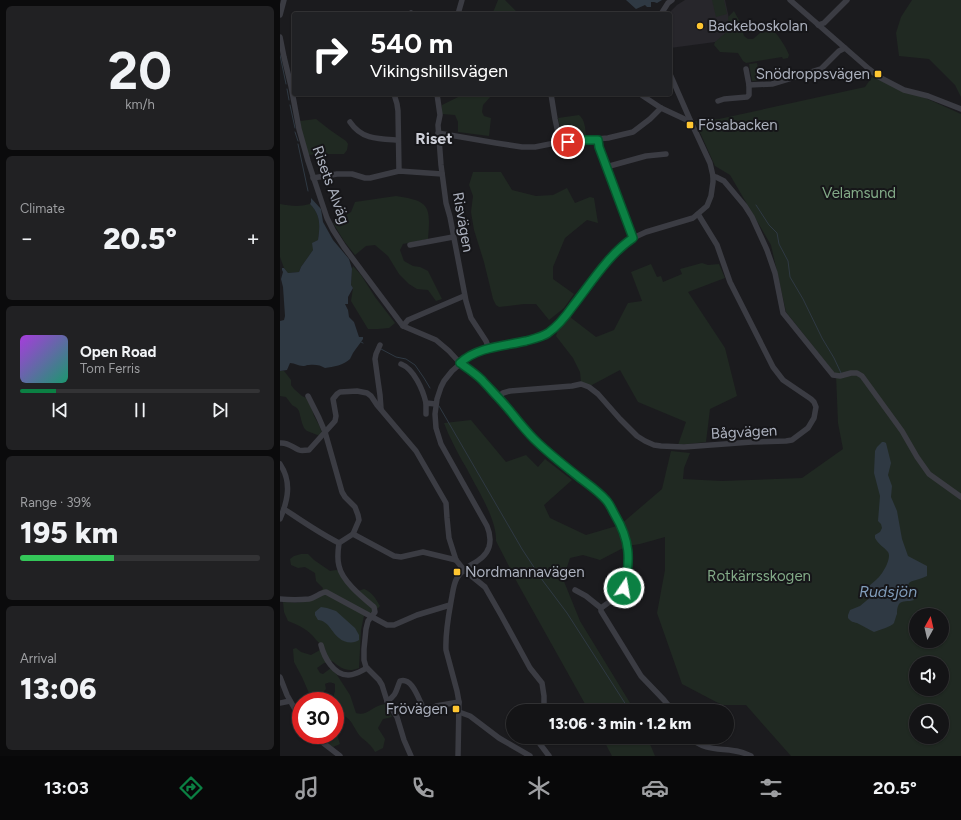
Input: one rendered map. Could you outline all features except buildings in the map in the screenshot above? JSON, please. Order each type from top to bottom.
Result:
[{"type":"street","points":[[280,15],[284,0]]},
{"type":"street","points":[[459,12],[462,0]]},
{"type":"street","points":[[661,12],[672,0]]},
{"type":"street","points":[[790,0],[869,70],[879,77],[904,90],[928,96],[961,109]]},
{"type":"street","points":[[818,25],[824,23],[847,0]]},
{"type":"street","name":"Risets Alväg","points":[[280,37],[292,83]]},
{"type":"street","points":[[748,85],[772,84],[820,69],[838,51],[845,48]]},
{"type":"street","points":[[718,101],[747,97],[748,85],[746,69]]},
{"type":"street","points":[[458,756],[459,702],[446,650],[450,605],[457,576],[485,556],[490,544],[490,532],[441,444],[435,423],[438,395],[444,380],[460,363],[468,357],[489,349],[531,340],[548,333],[563,319],[623,245],[633,238],[654,229],[693,218],[707,206],[710,201],[712,191],[713,176],[710,163],[672,79]]},
{"type":"street","name":"Risets Alväg","points":[[294,96],[300,135],[313,178],[333,230],[403,326]]},
{"type":"street","points":[[395,96],[398,111],[399,172]]},
{"type":"street","name":"Risvägen","points":[[437,96],[440,115],[438,133],[442,174],[446,203],[450,217],[464,296],[470,318],[489,349]]},
{"type":"street","points":[[551,96],[560,142]]},
{"type":"street","points":[[643,96],[661,108],[691,122]]},
{"type":"street","points":[[438,133],[496,144],[529,148],[560,142],[598,140],[632,132],[643,125],[661,108]]},
{"type":"street","points":[[350,122],[358,131],[370,137],[398,140]]},
{"type":"street","points":[[598,140],[606,167],[633,238]]},
{"type":"street","points":[[606,167],[646,156],[666,154]]},
{"type":"street","points":[[313,178],[337,174],[352,174],[370,178],[399,172],[442,174]]},
{"type":"street","points":[[713,176],[724,181],[745,206],[752,217],[775,273],[784,313],[833,375],[840,376],[857,373],[862,376],[902,431],[916,457],[929,474],[961,496]]},
{"type":"street","name":"Bågvägen","points":[[498,397],[503,393],[510,391],[581,384],[598,394],[637,436],[645,441],[660,446],[684,447],[752,442],[781,442],[792,440],[804,431],[814,418],[816,411],[815,405],[811,399],[783,380],[775,370],[730,282],[717,245],[698,214]]},
{"type":"street","points":[[410,245],[453,237]]},
{"type":"street","points":[[464,296],[408,320],[403,326],[436,340],[449,351],[460,363],[480,378],[534,439],[606,500],[620,523],[626,537],[629,553],[624,588],[615,598],[601,608]]},
{"type":"street","points":[[380,345],[375,359],[382,410]]},
{"type":"street","points":[[401,364],[407,367],[423,393],[426,403],[426,414]]},
{"type":"street","points":[[280,443],[289,444],[302,451],[309,450],[335,421],[336,416],[333,398],[337,394],[340,392],[357,391],[367,393],[371,396],[416,451],[446,503],[446,518],[449,538],[456,560],[464,570],[485,587],[502,615],[530,668],[542,683],[544,704]]},
{"type":"street","points":[[308,396],[325,432],[336,467],[340,487],[345,496],[355,507],[358,515],[359,520],[353,534],[339,543]]},
{"type":"street","points":[[426,403],[436,404]]},
{"type":"street","points":[[280,464],[285,473],[288,485],[288,495],[280,519]]},
{"type":"street","points":[[284,509],[298,520],[339,543]]},
{"type":"street","points":[[353,534],[394,556],[401,557],[423,552],[456,560]]},
{"type":"street","points":[[339,543],[339,566],[345,578],[357,592],[374,607],[375,612],[368,621],[365,638],[364,660],[367,668],[382,685],[387,701],[397,717],[409,755]]},
{"type":"street","points":[[575,590],[586,596],[601,608],[601,611],[641,676],[668,704]]},
{"type":"street","points":[[280,599],[309,599],[326,592],[372,617],[394,625],[417,615],[450,605]]},
{"type":"street","points":[[321,645],[330,663],[338,672],[350,675],[356,674],[367,668]]},
{"type":"street","points":[[280,677],[292,704]]},
{"type":"street","points":[[387,701],[396,693],[400,681],[403,680],[411,684],[425,709],[459,702]]},
{"type":"street","points":[[280,703],[290,701]]},
{"type":"street","points":[[459,712],[470,716],[500,738],[530,756]]},
{"type":"street","points":[[323,744],[336,755]]},
{"type":"street","points":[[540,744],[549,756]]},
{"type":"street","points":[[696,744],[712,752],[736,751],[751,756]]},
{"type":"shaded area","name":"Backeboskolan","points":[[685,0],[725,0],[733,37],[715,42],[672,48],[672,12],[670,12]]},
{"type":"green space","points":[[498,0],[505,0],[517,12],[492,12]]},
{"type":"green space","points":[[712,0],[724,0],[727,14],[716,17]]},
{"type":"green space","points":[[912,0],[961,0],[961,97],[955,85],[929,59],[899,56],[896,33],[901,17]]},
{"type":"green space","points":[[734,11],[740,22],[744,36],[748,39],[753,39],[760,33],[774,31],[786,49],[789,55],[788,58],[783,59],[782,57],[746,63],[738,53],[720,52],[714,45],[715,42],[729,30],[728,17]]},
{"type":"green space","points":[[757,63],[760,80],[752,81],[749,64]]},
{"type":"green space","name":"Velamsund","points":[[872,77],[961,114],[961,756],[791,756],[746,705],[720,704],[682,684],[657,613],[665,570],[665,537],[627,546],[600,560],[583,555],[570,558],[563,579],[580,621],[631,704],[585,704],[518,584],[496,541],[490,514],[444,423],[471,420],[506,462],[526,455],[538,467],[545,459],[572,480],[544,505],[550,518],[586,535],[620,525],[662,489],[671,451],[690,453],[684,468],[683,479],[722,481],[802,478],[843,449],[838,423],[836,375],[786,312],[771,245],[730,175],[715,166],[695,121],[719,119],[865,87]]},
{"type":"green space","points":[[460,96],[491,96],[483,105],[482,112],[484,116],[491,118],[489,136],[458,132],[458,122],[455,115],[442,114],[442,105]]},
{"type":"green space","points":[[579,115],[584,121],[586,135],[566,137],[562,134],[558,118]]},
{"type":"green space","points":[[316,119],[346,141],[348,144],[347,150],[344,154],[315,154],[306,156],[300,121]]},
{"type":"green space","points":[[473,172],[501,172],[512,190],[536,196],[553,195],[567,188],[575,203],[590,197],[594,198],[598,223],[587,220],[565,238],[553,267],[553,279],[574,294],[564,308],[549,320],[536,304],[499,307],[496,305],[474,230],[471,212],[473,196],[469,185]]},
{"type":"green space","points":[[396,196],[415,200],[426,207],[429,219],[428,239],[403,244],[400,250],[404,261],[428,271],[442,299],[436,301],[428,290],[417,289],[409,284],[399,274],[388,256],[375,245],[366,246],[355,255],[333,223],[351,212],[355,202]]},
{"type":"green space","points":[[280,204],[302,206],[310,204],[314,208],[318,217],[318,240],[313,243],[313,250],[299,272],[288,273],[284,268],[280,257]]},
{"type":"green space","points":[[702,263],[708,265],[719,264],[725,278],[688,292],[725,348],[737,396],[710,409],[706,442],[678,445],[686,422],[638,402],[620,370],[590,386],[581,382],[580,372],[573,358],[556,336],[558,330],[570,317],[596,337],[614,330],[628,303],[642,301],[631,272],[651,264],[657,277],[661,276],[663,282],[682,274],[680,269]]},
{"type":"green space","points":[[353,266],[395,323],[389,328],[368,329],[351,301],[353,288],[351,285]]},
{"type":"green space","points":[[280,371],[284,371],[291,380],[291,385],[294,389],[306,398],[311,406],[322,433],[320,436],[307,431],[304,428],[297,408],[292,405],[286,397],[280,396]]},
{"type":"green space","points":[[308,554],[330,571],[339,571],[355,592],[364,589],[367,590],[374,596],[380,606],[364,616],[361,630],[359,668],[348,670],[341,668],[332,661],[324,663],[317,668],[320,673],[323,674],[331,668],[350,695],[356,713],[360,714],[367,712],[377,706],[385,704],[392,717],[383,719],[378,728],[385,739],[383,748],[375,752],[344,716],[344,692],[335,692],[335,684],[330,682],[325,684],[326,689],[323,692],[309,692],[294,662],[293,649],[296,648],[301,652],[311,655],[320,650],[322,645],[306,630],[288,621],[284,612],[283,602],[301,602],[314,599],[319,597],[323,588],[316,581],[315,573],[305,567],[298,568],[291,565],[290,559],[294,556]]},
{"type":"green space","points":[[329,744],[340,744],[333,747]]},
{"type":"green space","points":[[606,744],[650,744],[655,756],[612,756]]},
{"type":"water","points":[[626,0],[662,0],[657,3],[651,2],[651,7],[647,7],[645,5],[636,9]]},
{"type":"water","points":[[311,198],[321,209],[323,222],[333,240],[349,259],[352,269],[351,285],[353,288],[348,297],[348,304],[345,304],[349,317],[354,322],[359,337],[363,337],[363,339],[350,359],[342,364],[325,368],[317,365],[301,366],[290,363],[287,370],[280,371],[280,321],[284,320],[285,316],[281,279],[283,272],[282,268],[284,268],[288,273],[299,272],[313,250],[312,243],[318,240],[319,221],[314,208],[310,204]]},
{"type":"water","name":"Rudsjön","points":[[882,442],[886,443],[891,463],[888,475],[892,486],[891,497],[897,511],[902,539],[908,556],[927,566],[927,576],[912,581],[908,584],[910,593],[914,600],[899,604],[894,623],[874,632],[851,621],[848,618],[848,615],[850,610],[860,606],[872,596],[869,586],[883,572],[889,558],[888,552],[875,538],[875,535],[880,532],[882,528],[878,521],[880,496],[874,473],[875,451]]},
{"type":"water","points":[[321,607],[336,611],[355,628],[359,635],[359,640],[346,642],[336,636],[325,622],[318,620],[315,615],[315,612]]},
{"type":"waterway","points":[[280,55],[286,84]]},
{"type":"waterway","points":[[287,89],[289,100]]},
{"type":"waterway","points":[[290,105],[295,128]]},
{"type":"waterway","points":[[295,132],[298,141]]},
{"type":"waterway","points":[[298,144],[308,191]]},
{"type":"waterway","points":[[756,205],[769,225],[777,233],[779,244],[788,261],[790,277],[841,373]]},
{"type":"waterway","points":[[381,349],[396,357],[406,359],[415,365],[430,388]]},
{"type":"waterway","points":[[439,406],[522,549],[543,581],[567,613],[626,704]]},
{"type":"place","name":"Backeboskolan","points":[[700,26]]},
{"type":"place","name":"Snödroppsvägen","points":[[878,74]]},
{"type":"place","name":"Fösabacken","points":[[690,125]]},
{"type":"place","name":"Nordmannavägen","points":[[457,572]]},
{"type":"place","name":"Frövägen","points":[[456,709]]},
{"type":"district","name":"Riset","points":[[434,138]]},
{"type":"route","points":[[568,142],[593,139],[598,140],[599,147],[633,238],[623,245],[611,258],[563,319],[548,333],[531,340],[483,351],[468,357],[460,363],[480,378],[534,439],[597,491],[610,505],[626,537],[629,553],[629,564],[624,588]]},
{"type":"park label","name":"Rotkärrsskogen","points":[[759,576]]}]
